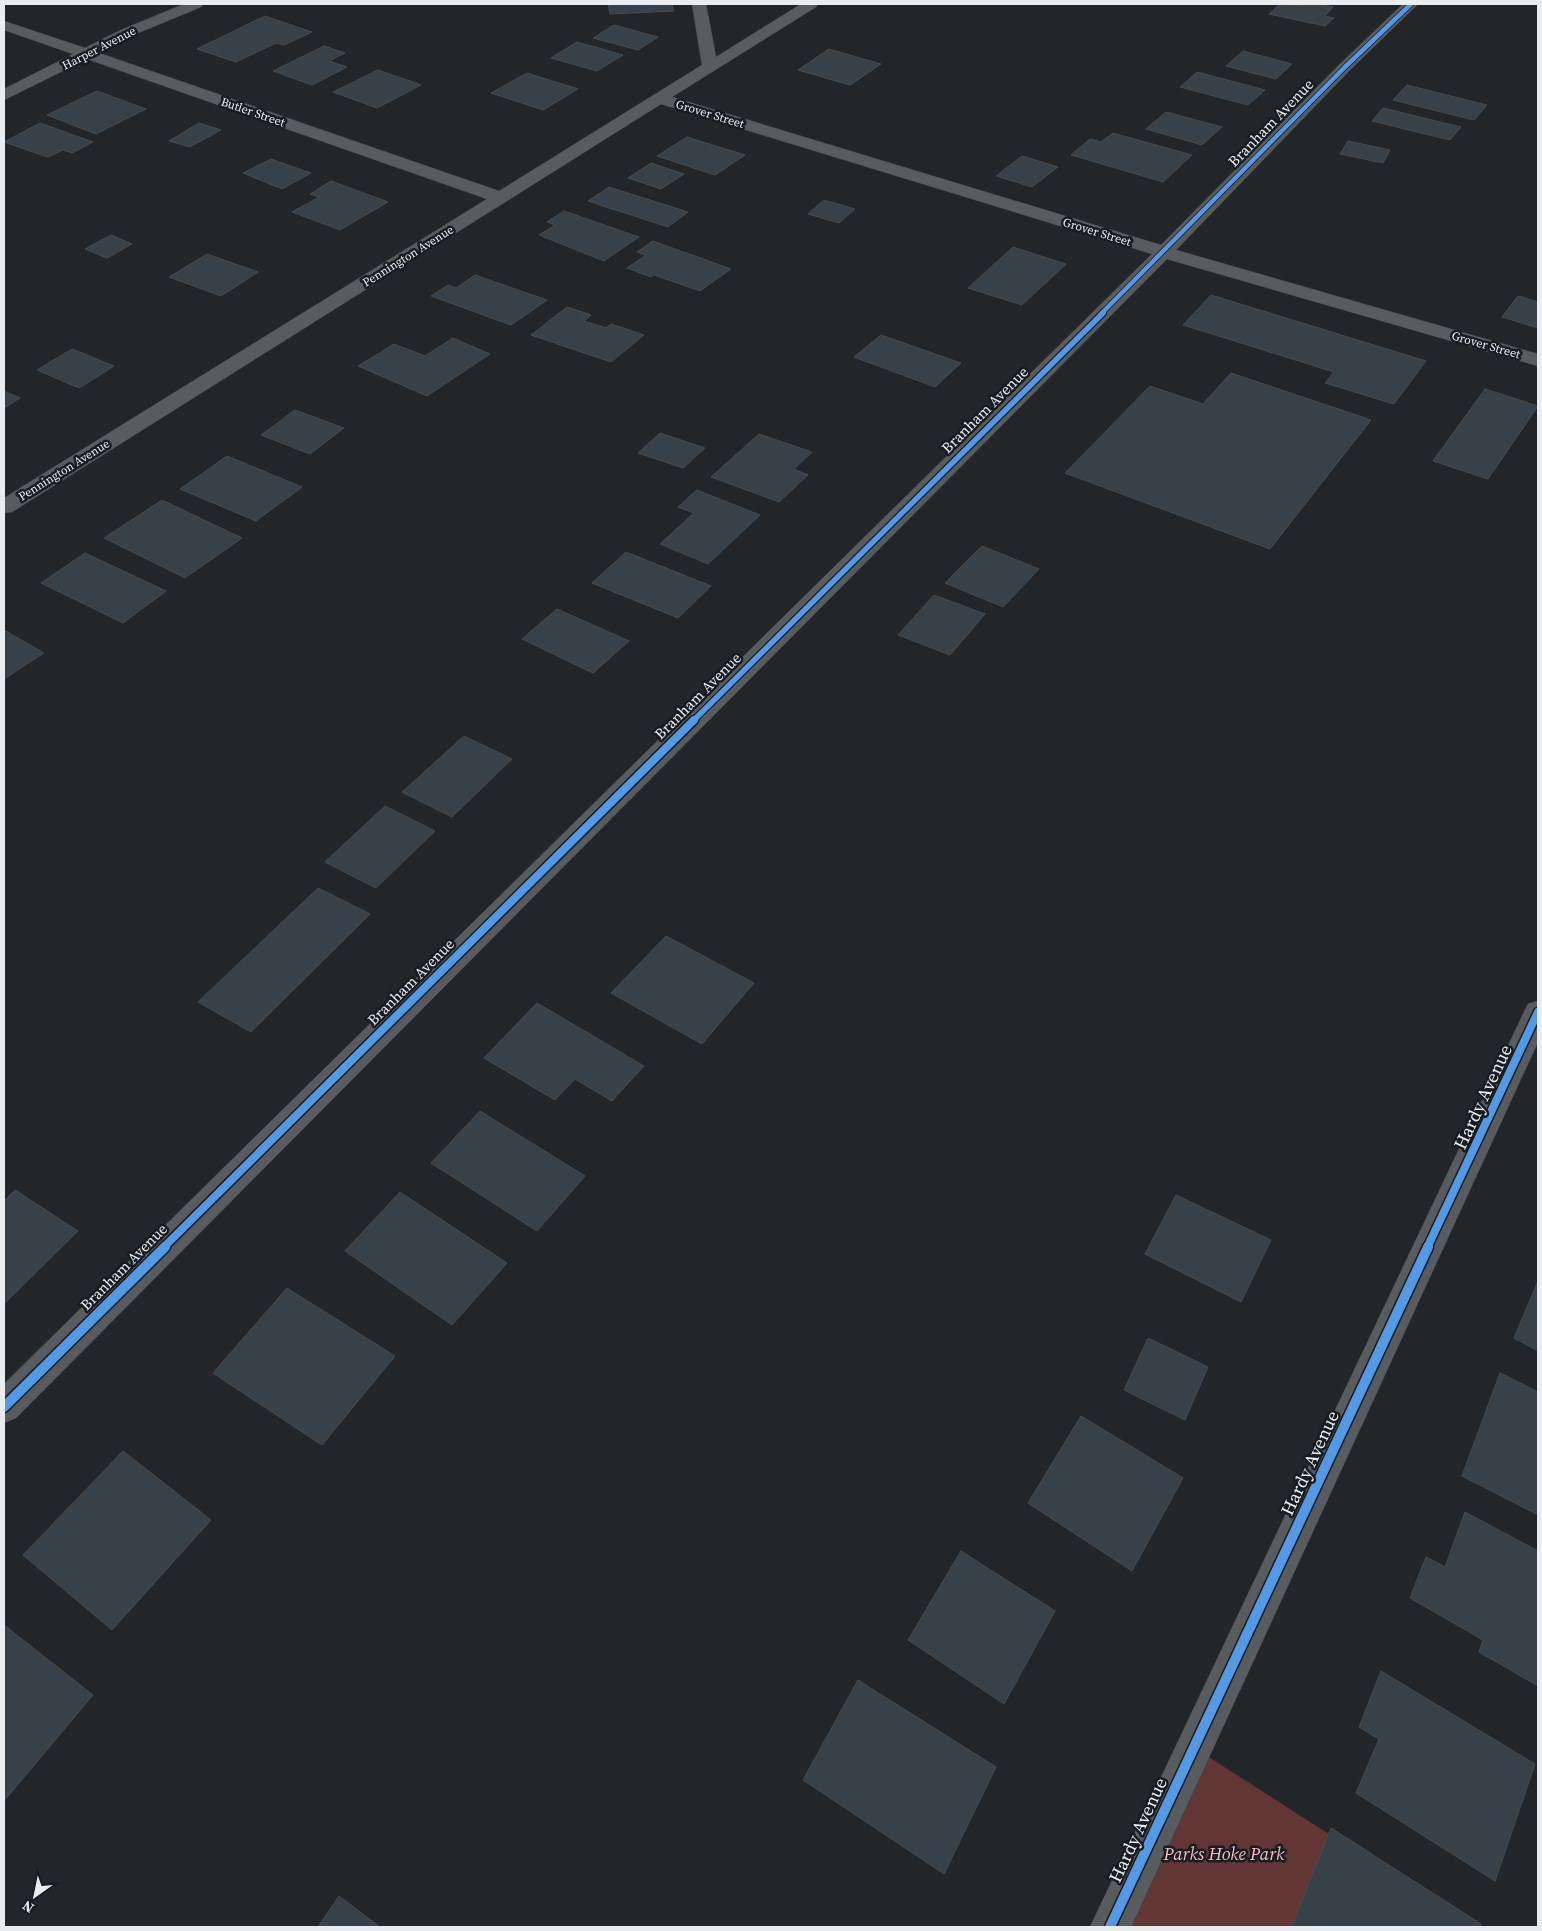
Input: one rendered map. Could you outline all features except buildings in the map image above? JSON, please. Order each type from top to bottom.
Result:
[{"type":"street","name":"Harper Avenue","points":[[4,95],[126,33],[196,4]]},
{"type":"street","points":[[699,4],[710,66]]},
{"type":"street","name":"Pennington Avenue","points":[[4,507],[811,4]]},
{"type":"street","name":"Branham Avenue","points":[[4,1406],[1164,252],[1345,67],[1411,4]]},
{"type":"street","name":"Butler Street","points":[[4,25],[502,198]]},
{"type":"street","name":"Grover Street","points":[[658,98],[1164,252],[1538,360]]},
{"type":"street","name":"Hardy Avenue","points":[[1110,1927],[1538,1012]]},
{"type":"green space","name":"Parks Hoke Park","points":[[1193,1747],[1474,1927],[1110,1927]]},
{"type":"cycle path","points":[[4,1407],[1164,252],[1345,67],[1411,4]]},
{"type":"cycle path","points":[[1110,1927],[1538,1012]]}]
